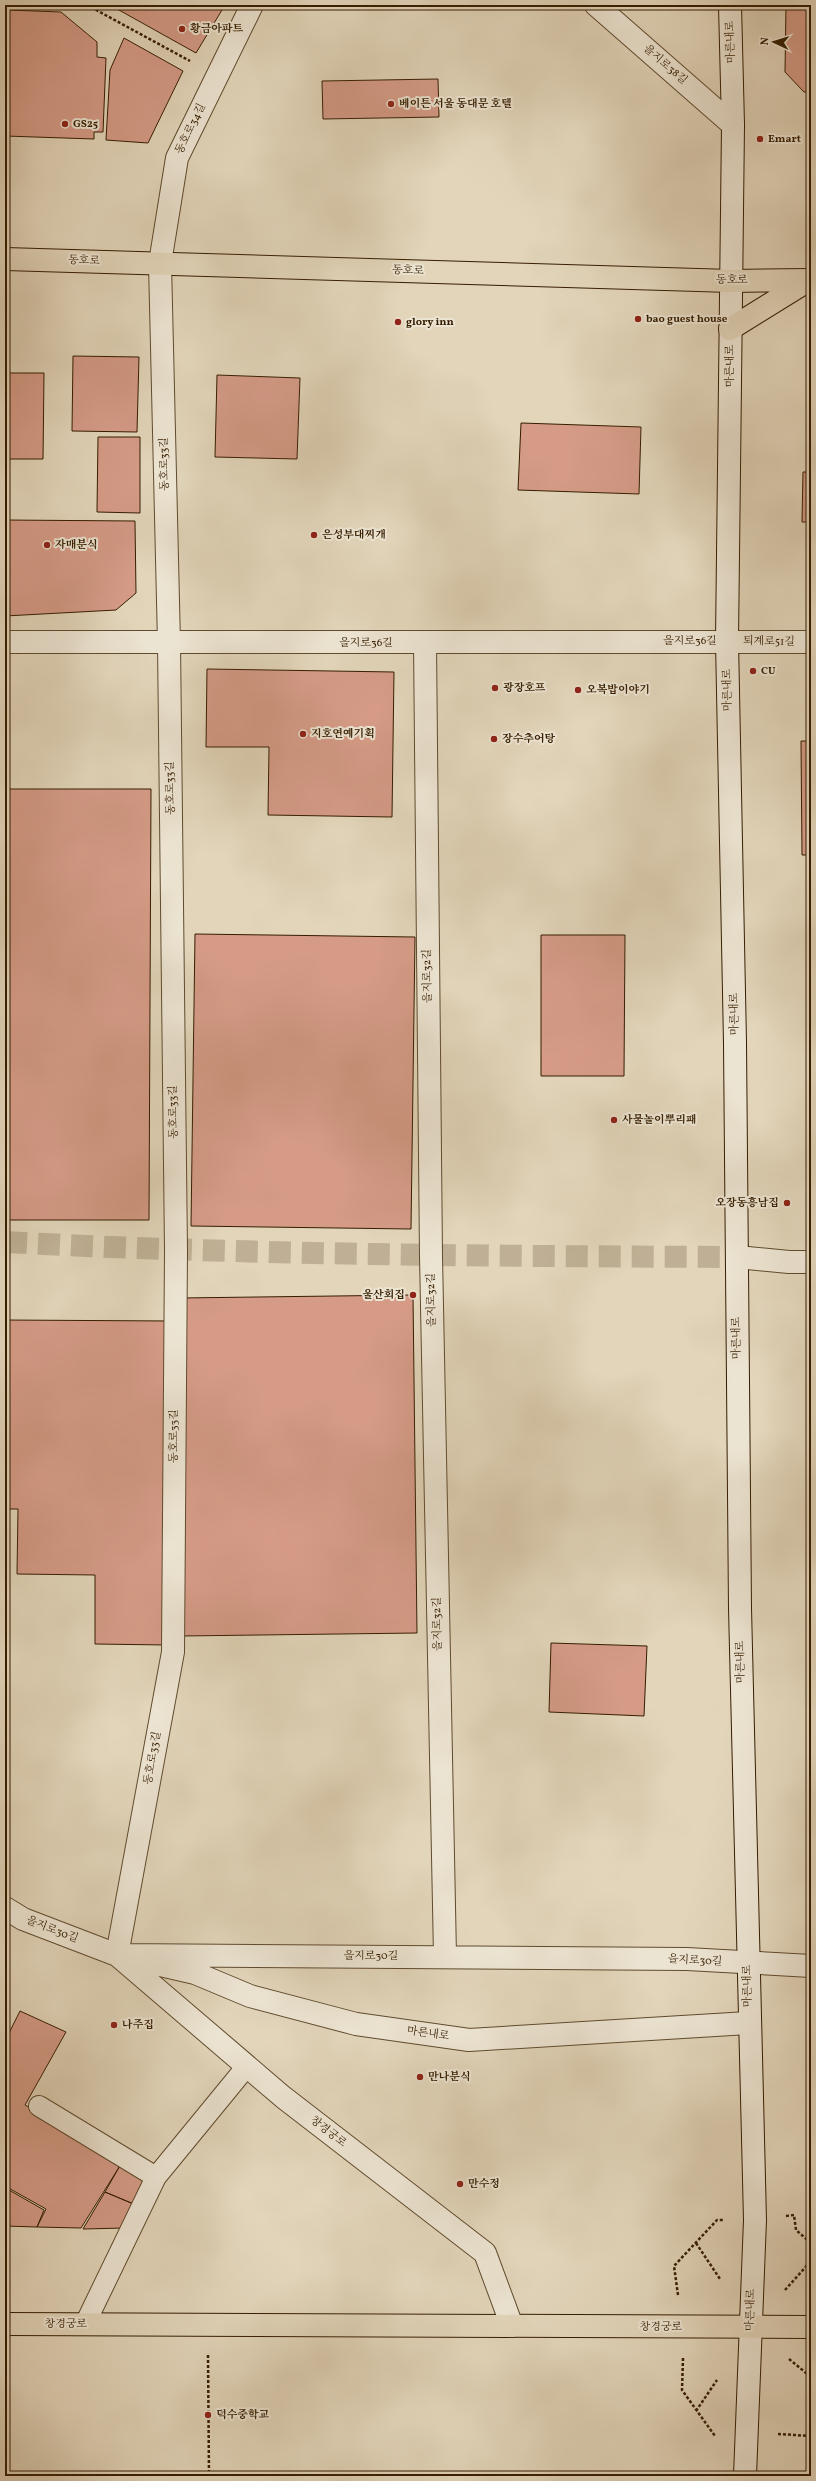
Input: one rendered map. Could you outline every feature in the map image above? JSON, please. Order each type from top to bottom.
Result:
[{"type":"main road","name":"동호로","points":[[5,259],[731,281],[810,280]]},
{"type":"main road","points":[[730,329],[810,280]]},
{"type":"main road","name":"창경궁로","points":[[5,2324],[811,2327]]},
{"type":"street","name":"동호로34길","points":[[160,264],[177,158],[252,5]]},
{"type":"street","name":"을지로38길","points":[[596,5],[733,125]]},
{"type":"street","name":"마른내로","points":[[730,5],[733,125],[728,641],[735,1042],[740,1608],[748,2023],[755,2220],[745,2432],[745,2476]]},
{"type":"street","name":"동호로33길","points":[[118,1955],[173,1652],[176,1251],[169,642],[160,264]]},
{"type":"street","name":"을지로36길","points":[[5,642],[425,643],[728,641]]},
{"type":"street","name":"퇴계로51길","points":[[728,641],[811,642]]},
{"type":"street","name":"을지로32길","points":[[425,643],[431,1256],[445,1956]]},
{"type":"street","points":[[736,1257],[789,1262],[811,1262]]},
{"type":"street","name":"을지로30길","points":[[5,1908],[23,1920],[118,1955],[445,1956],[687,1960],[811,1966]]},
{"type":"street","name":"마른내로","points":[[118,1955],[195,1973],[250,1996],[356,2024],[469,2040],[748,2023]]},
{"type":"street","name":"창경궁로","points":[[118,1955],[283,2097],[485,2253],[512,2326]]},
{"type":"lane","points":[[85,2324],[156,2177],[247,2066]]},
{"type":"lane","points":[[39,2106],[156,2177]]},
{"type":"path","points":[[87,5],[217,76]]},
{"type":"path","points":[[713,2436],[682,2390],[683,2327],[674,2266],[717,2220],[755,2220],[794,2215],[796,2230],[811,2243]]},
{"type":"path","points":[[208,2325],[209,2476]]},
{"type":"building","name":"황금아파트","points":[[110,5],[225,5],[196,53]]},
{"type":"building","points":[[786,5],[811,5],[811,92],[804,92],[785,72]]},
{"type":"building","points":[[8,10],[61,12],[97,42],[97,57],[106,58],[103,132],[94,132],[94,139],[5,136]]},
{"type":"building","points":[[124,38],[183,71],[148,143],[106,140],[110,70]]},
{"type":"building","points":[[438,79],[439,117],[323,119],[322,81]]},
{"type":"building","points":[[73,356],[139,357],[137,432],[72,431]]},
{"type":"building","points":[[5,373],[44,373],[43,459],[5,459]]},
{"type":"building","points":[[217,375],[300,378],[297,459],[215,457]]},
{"type":"building","points":[[521,423],[641,427],[639,494],[518,490]]},
{"type":"building","points":[[98,437],[140,437],[140,513],[97,512]]},
{"type":"building","points":[[803,472],[811,472],[811,522],[802,522]]},
{"type":"building","points":[[5,520],[135,521],[136,593],[116,610],[5,616]]},
{"type":"building","points":[[207,669],[394,672],[392,817],[268,815],[269,747],[206,747]]},
{"type":"building","points":[[801,741],[811,741],[811,855],[802,855]]},
{"type":"building","points":[[5,789],[151,789],[149,1220],[5,1220]]},
{"type":"building","points":[[195,934],[415,937],[411,1229],[191,1226]]},
{"type":"building","points":[[541,935],[625,935],[624,1076],[541,1076]]},
{"type":"building","points":[[413,1295],[417,1633],[181,1636],[180,1298]]},
{"type":"building","points":[[5,1320],[171,1321],[167,1645],[95,1644],[95,1575],[17,1574],[18,1509],[5,1509]]},
{"type":"building","points":[[551,1643],[647,1646],[644,1716],[549,1712]]},
{"type":"building","points":[[20,2011],[66,2032],[25,2105],[123,2161],[81,2228],[37,2227],[46,2209],[5,2186],[5,2072],[8,2066],[5,2065],[5,2041]]},
{"type":"building","points":[[122,2162],[150,2178],[136,2205],[105,2192]]},
{"type":"building","points":[[9,2190],[44,2210],[37,2227],[5,2226],[5,2200]]},
{"type":"building","points":[[105,2192],[136,2205],[124,2228],[83,2229]]},
{"type":"tunnel","points":[[5,1242],[188,1250],[279,1252],[737,1257]]},
{"type":"place","name":"황금아파트","points":[[182,29]]},
{"type":"place","name":"베이튼 서울 동대문 호텔","points":[[391,104]]},
{"type":"place","name":"GS25","points":[[65,124]]},
{"type":"place","name":"Emart","points":[[760,139]]},
{"type":"place","name":"bao guest house","points":[[638,319]]},
{"type":"place","name":"glory inn","points":[[398,322]]},
{"type":"place","name":"은성부대찌개","points":[[314,535]]},
{"type":"place","name":"자매분식","points":[[47,545]]},
{"type":"place","name":"CU","points":[[753,671]]},
{"type":"place","name":"광장호프","points":[[495,688]]},
{"type":"place","name":"오복밥이야기","points":[[578,690]]},
{"type":"place","name":"지호연예기획","points":[[303,734]]},
{"type":"place","name":"장수추어탕","points":[[494,739]]},
{"type":"place","name":"사물놀이뿌리패","points":[[614,1120]]},
{"type":"place","name":"오장동흥남집","points":[[787,1203]]},
{"type":"place","name":"울산회집","points":[[413,1295]]},
{"type":"place","name":"나주집","points":[[114,2025]]},
{"type":"place","name":"만나분식","points":[[420,2077]]},
{"type":"place","name":"만수정","points":[[460,2184]]},
{"type":"place","name":"덕수중학교","points":[[208,2415]]}]
